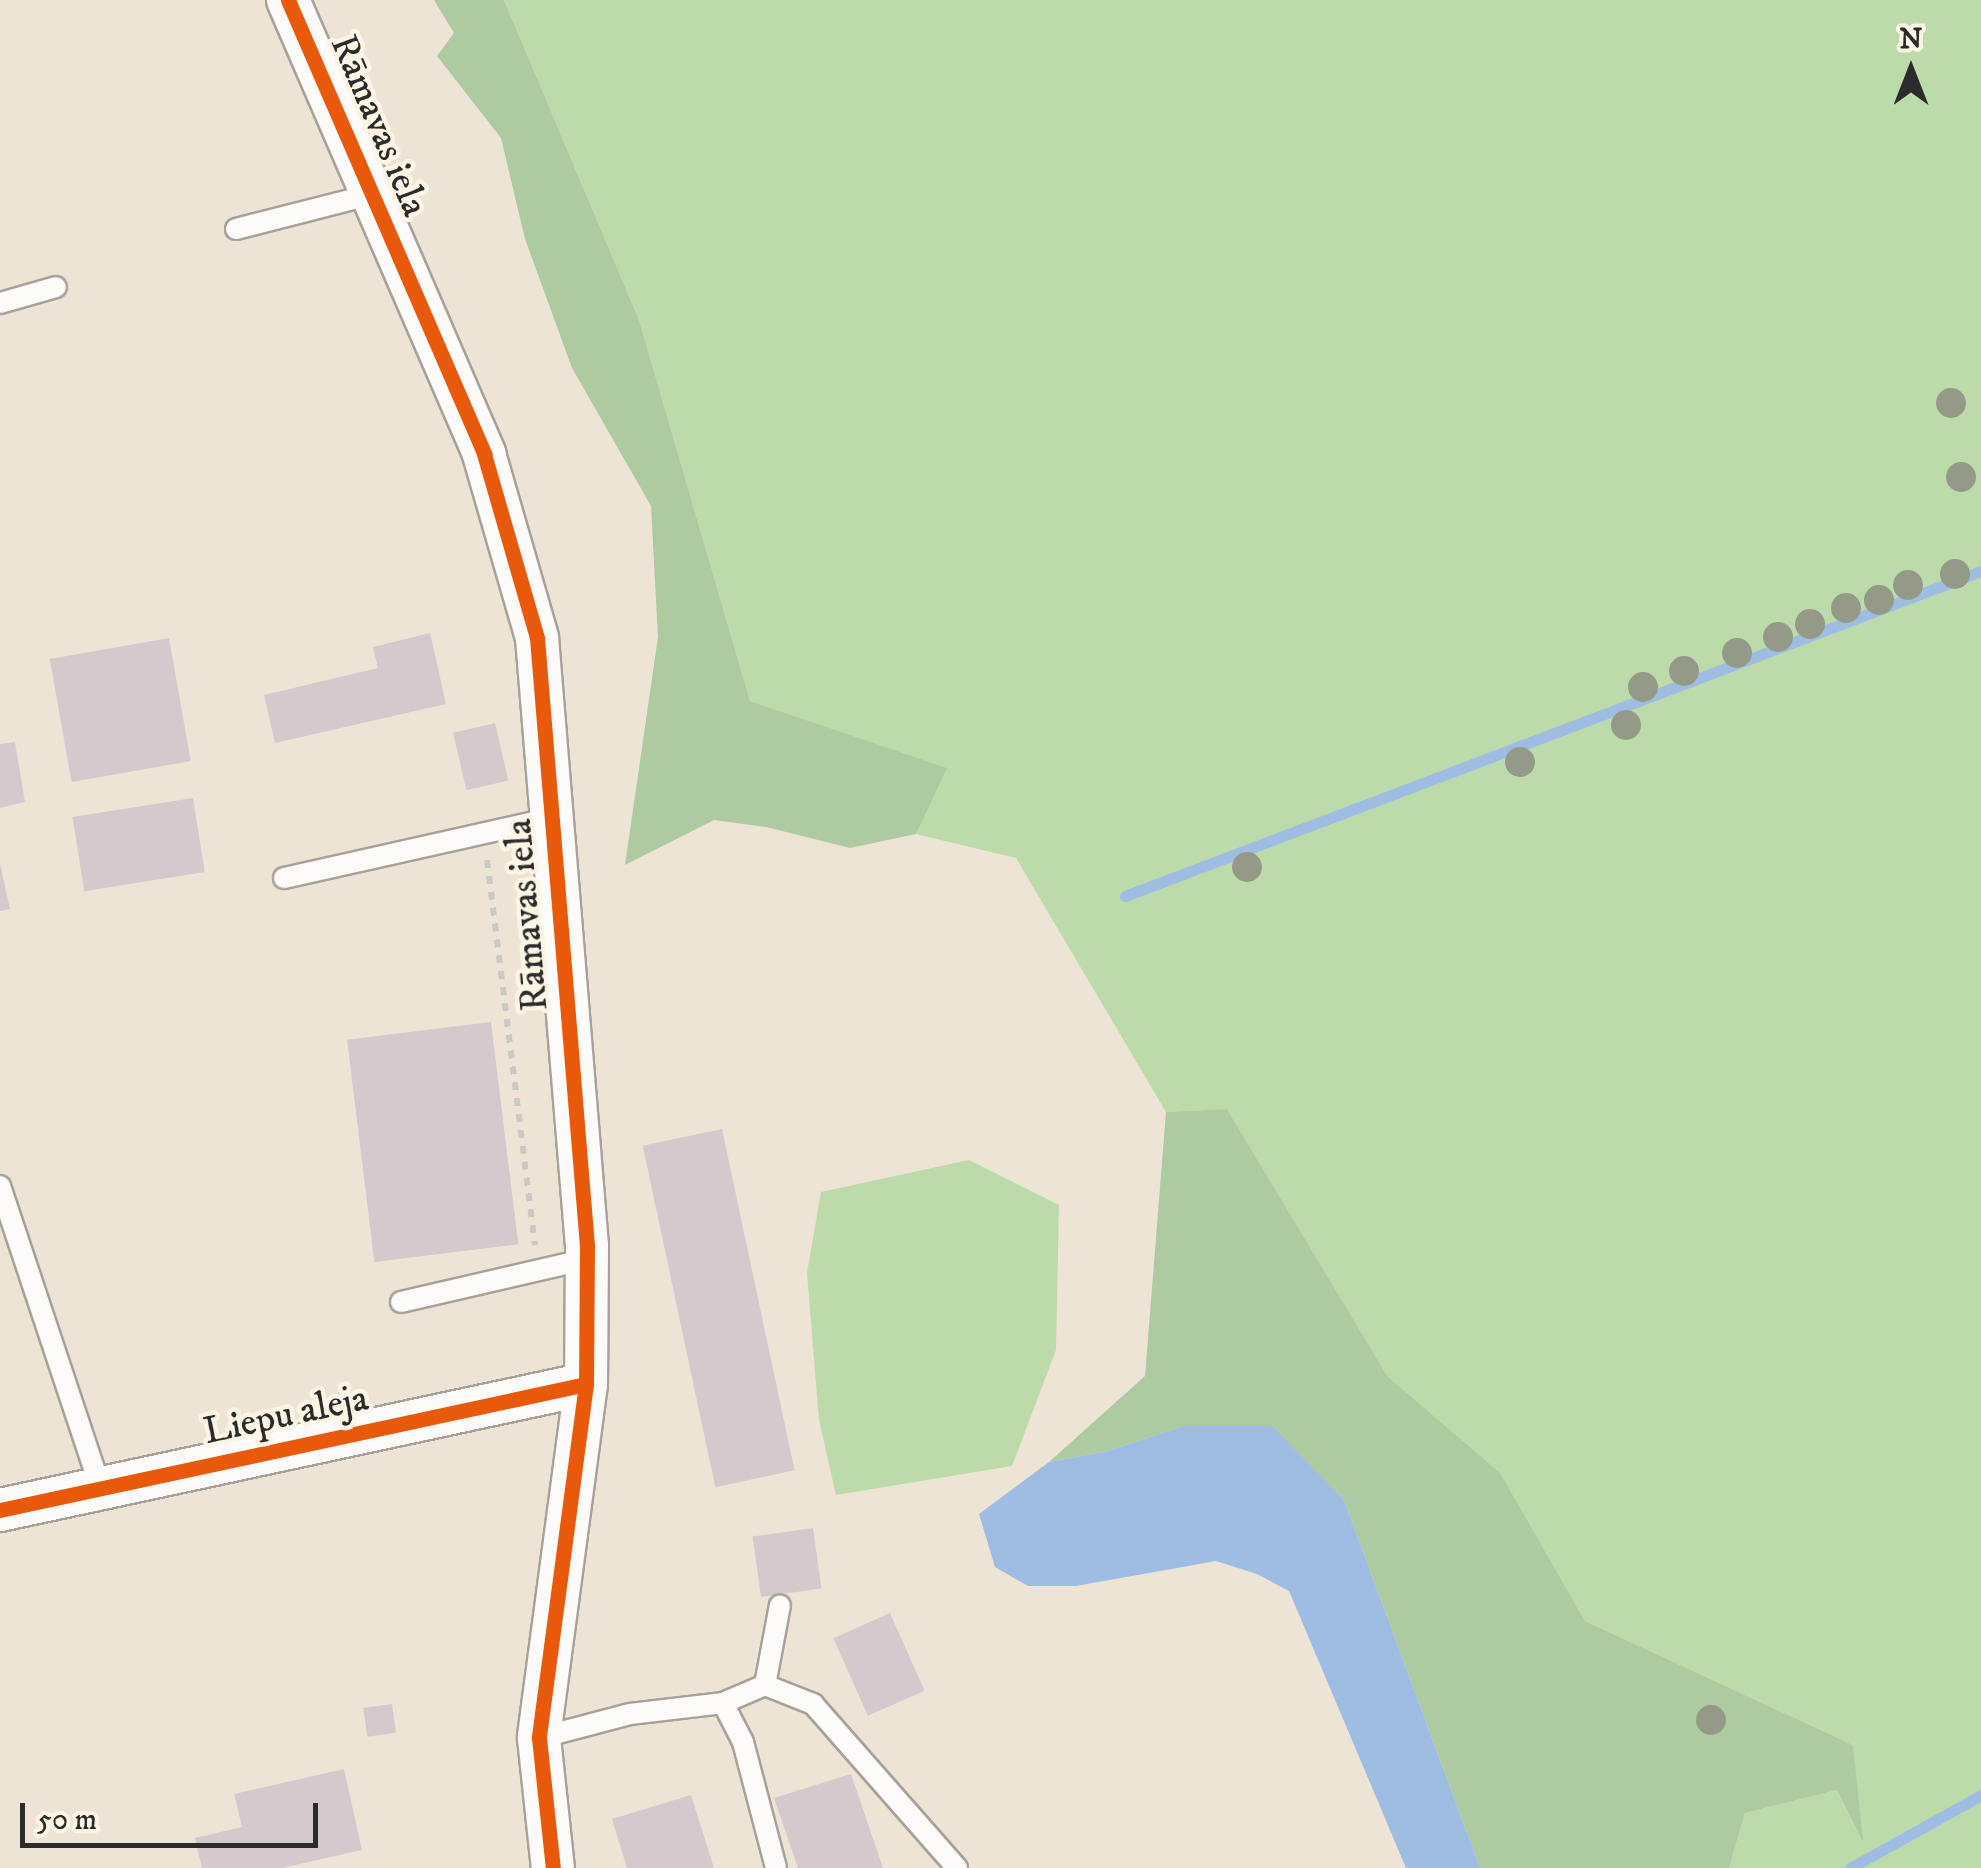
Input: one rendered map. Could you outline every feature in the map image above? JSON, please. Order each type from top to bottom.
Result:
[{"type":"street","name":"Rāmavas iela","points":[[288,0],[484,454],[537,638],[587,1259],[586,1384],[538,1738],[541,1866]]},
{"type":"street","name":"Liepu aleja","points":[[0,1510],[586,1384]]},
{"type":"lane","points":[[236,229],[373,194]]},
{"type":"lane","points":[[0,302],[56,287]]},
{"type":"lane","points":[[284,878],[554,818]]},
{"type":"lane","points":[[0,1186],[100,1489]]},
{"type":"lane","points":[[401,1302],[587,1259]]},
{"type":"lane","points":[[765,1685],[780,1606]]},
{"type":"lane","points":[[538,1738],[630,1714],[722,1703],[765,1685],[812,1704],[957,1868]]},
{"type":"lane","points":[[722,1703],[743,1742],[776,1868]]},
{"type":"path","points":[[483,834],[538,1270]]},
{"type":"green space","points":[[434,0],[504,0],[639,320],[750,701],[947,768],[916,834],[850,848],[766,827],[714,820],[625,865],[658,637],[651,506],[572,368],[525,239],[501,138],[437,56],[454,33]]},
{"type":"green space","points":[[504,0],[1981,0],[1981,1868],[1729,1868],[1745,1813],[1837,1790],[1861,1838],[1853,1745],[1585,1621],[1502,1478],[1388,1377],[1227,1109],[1166,1112],[1016,858],[916,834],[946,768],[750,701],[639,320]]},
{"type":"green space","points":[[1227,1109],[1388,1377],[1500,1473],[1585,1621],[1853,1745],[1863,1842],[1837,1790],[1745,1813],[1729,1868],[1480,1868],[1344,1500],[1272,1427],[1184,1426],[1107,1451],[1049,1462],[1145,1376],[1166,1112]]},
{"type":"green space","points":[[969,1160],[1059,1205],[1056,1350],[1012,1466],[836,1495],[819,1420],[807,1273],[821,1192]]},
{"type":"water","points":[[1184,1426],[1272,1426],[1344,1500],[1480,1868],[1406,1868],[1289,1591],[1257,1574],[1216,1561],[1076,1586],[1028,1586],[995,1567],[979,1514],[1049,1462],[1107,1451]]},
{"type":"building","points":[[430,633],[446,704],[275,743],[264,695],[378,668],[373,647]]},
{"type":"building","points":[[169,638],[191,761],[72,782],[50,659]]},
{"type":"building","points":[[495,723],[508,780],[466,790],[453,733]]},
{"type":"building","points":[[15,742],[25,802],[0,808],[0,744]]},
{"type":"building","points":[[193,798],[205,872],[84,891],[73,817]]},
{"type":"building","points":[[0,864],[10,909],[0,911]]},
{"type":"building","points":[[491,1022],[518,1244],[374,1262],[347,1040]]},
{"type":"building","points":[[722,1129],[795,1470],[715,1487],[643,1146]]},
{"type":"building","points":[[813,1528],[821,1588],[761,1597],[753,1536]]},
{"type":"building","points":[[890,1613],[925,1691],[868,1716],[833,1638]]},
{"type":"building","points":[[392,1704],[396,1733],[367,1737],[363,1708]]},
{"type":"building","points":[[344,1769],[362,1850],[282,1868],[202,1868],[195,1838],[242,1827],[234,1794]]},
{"type":"building","points":[[851,1774],[883,1868],[798,1868],[774,1798]]},
{"type":"building","points":[[691,1795],[714,1868],[627,1868],[612,1819]]},
{"type":"waterway","points":[[1125,896],[1981,571]]},
{"type":"waterway","points":[[1850,1868],[1981,1795]]},
{"type":"cycle path","points":[[288,0],[484,454],[537,638],[587,1246],[586,1384],[539,1738],[553,1868]]},
{"type":"cycle path","points":[[0,1510],[586,1384]]}]
